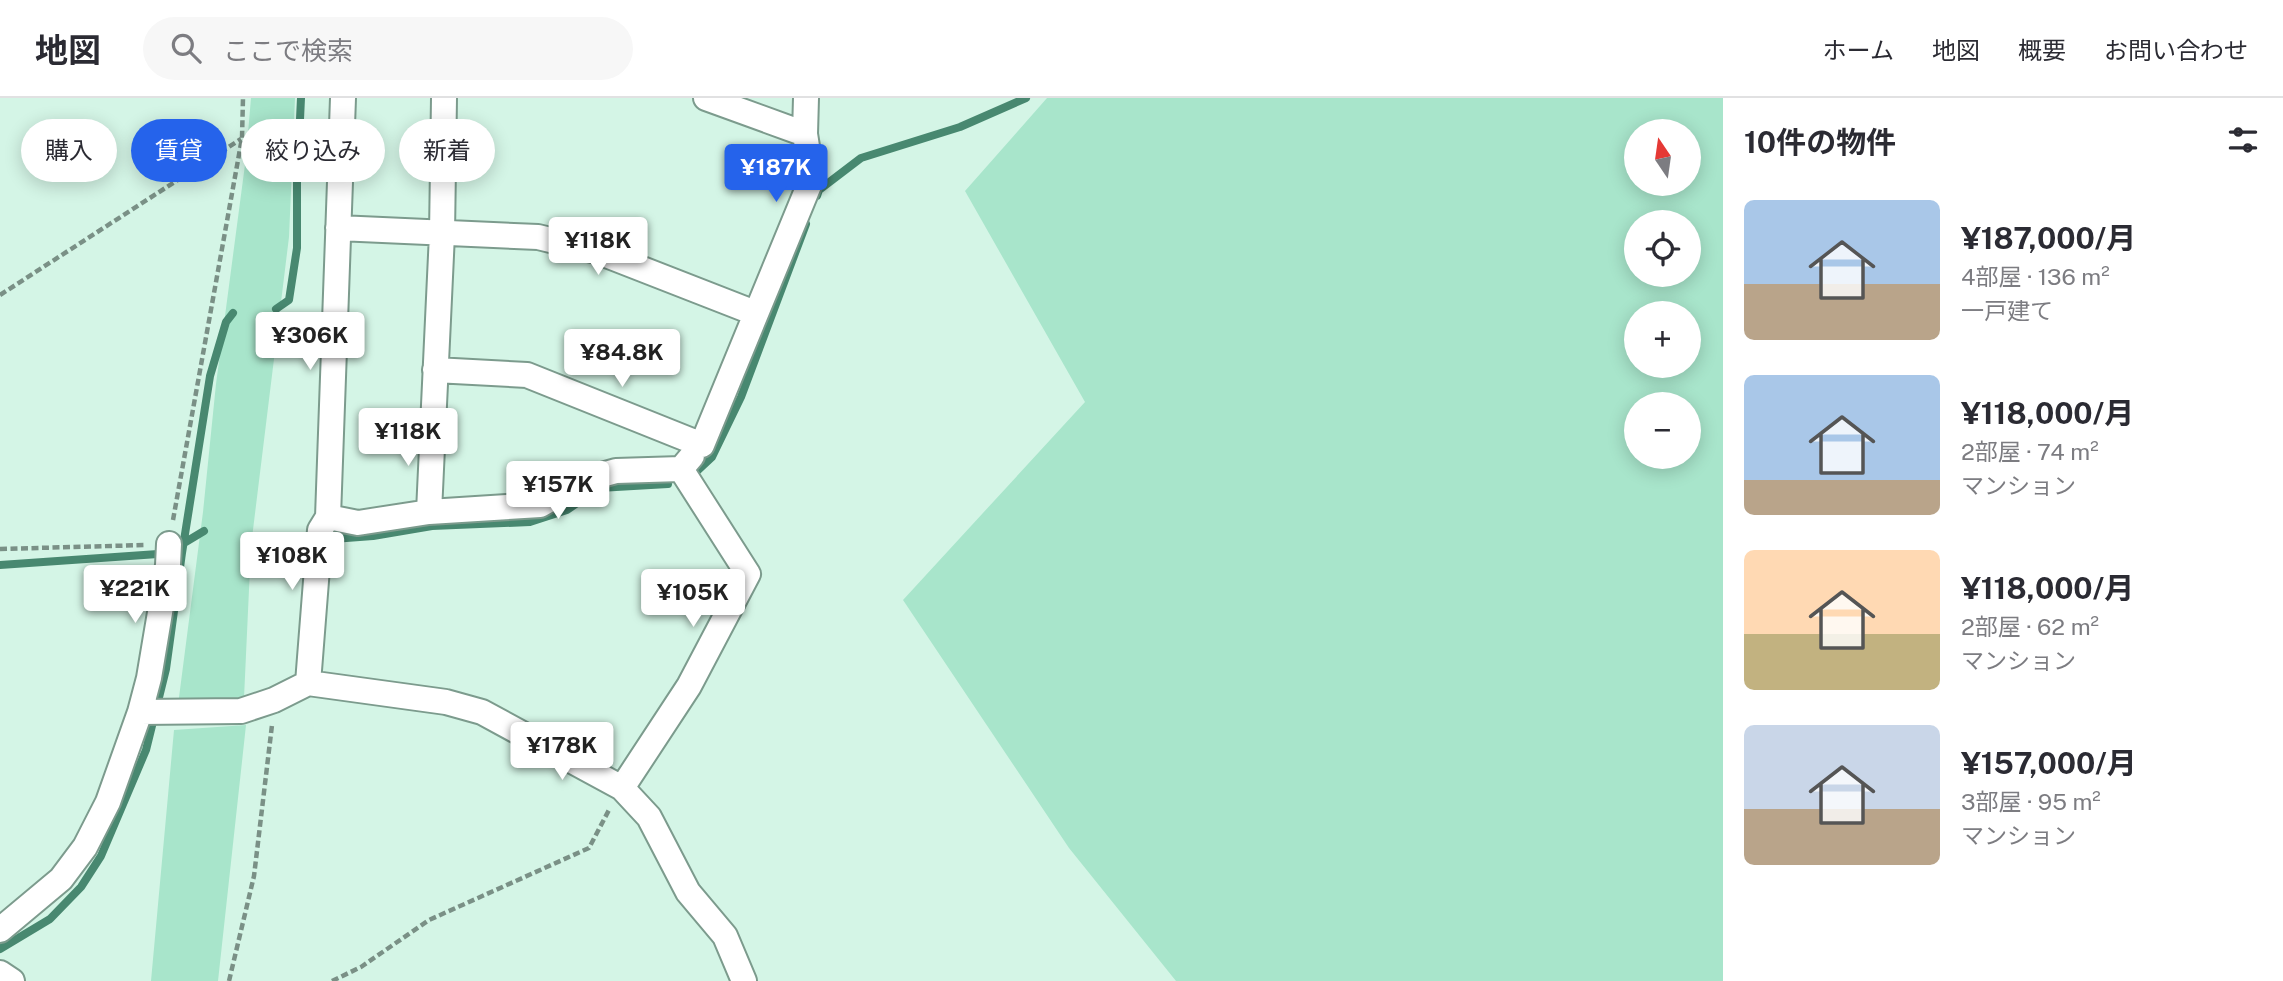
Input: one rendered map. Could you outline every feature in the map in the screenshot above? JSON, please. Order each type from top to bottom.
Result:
[{"type":"street","points":[[308,683],[320,530],[328,517],[343,98]]},
{"type":"street","points":[[429,512],[442,234],[444,98]]},
{"type":"street","points":[[706,98],[806,134]]},
{"type":"street","points":[[328,517],[358,523],[429,512],[540,505],[584,480],[616,471],[681,469],[702,445],[812,178],[806,134],[806,98]]},
{"type":"street","points":[[338,228],[538,237],[596,251],[755,313]]},
{"type":"street","points":[[435,370],[527,375],[702,445]]},
{"type":"street","points":[[622,788],[689,686],[748,574],[681,469]]},
{"type":"street","points":[[0,930],[61,879],[85,846],[153,712],[149,678],[169,544]]},
{"type":"street","points":[[153,712],[240,711],[274,700],[308,683],[446,702],[482,712],[622,788],[649,817],[688,892],[725,936],[744,981]]},
{"type":"street","points":[[0,973],[12,981]]},
{"type":"path","points":[[242,119],[243,98]]},
{"type":"path","points":[[0,295],[241,139]]},
{"type":"path","points":[[0,549],[169,544],[241,144]]},
{"type":"path","points":[[229,981],[254,876],[274,700]]},
{"type":"path","points":[[332,981],[361,967],[429,920],[589,848],[622,788]]},
{"type":"green space","points":[[251,98],[295,98],[294,119],[249,119]]},
{"type":"green space","points":[[1047,98],[1723,98],[1723,981],[1176,981],[1069,848],[903,600],[1085,402],[965,191]]},
{"type":"green space","points":[[243,182],[291,182],[289,237],[251,546],[244,698],[199,700],[178,705],[203,512],[216,384]]},
{"type":"green space","points":[[246,725],[218,981],[151,981],[174,730]]},
{"type":"waterway","points":[[276,309],[289,300],[297,248],[301,98]]},
{"type":"waterway","points":[[817,196],[819,190],[861,158],[960,127],[1026,98]]},
{"type":"waterway","points":[[697,471],[712,457],[741,397],[806,224]]},
{"type":"waterway","points":[[0,949],[50,919],[81,887],[101,856],[146,750],[166,669],[210,376],[226,322],[233,313]]},
{"type":"waterway","points":[[333,539],[373,536],[432,526],[530,522],[567,510],[599,488],[668,484]]},
{"type":"waterway","points":[[184,543],[204,531]]},
{"type":"waterway","points":[[0,565],[158,554]]}]
